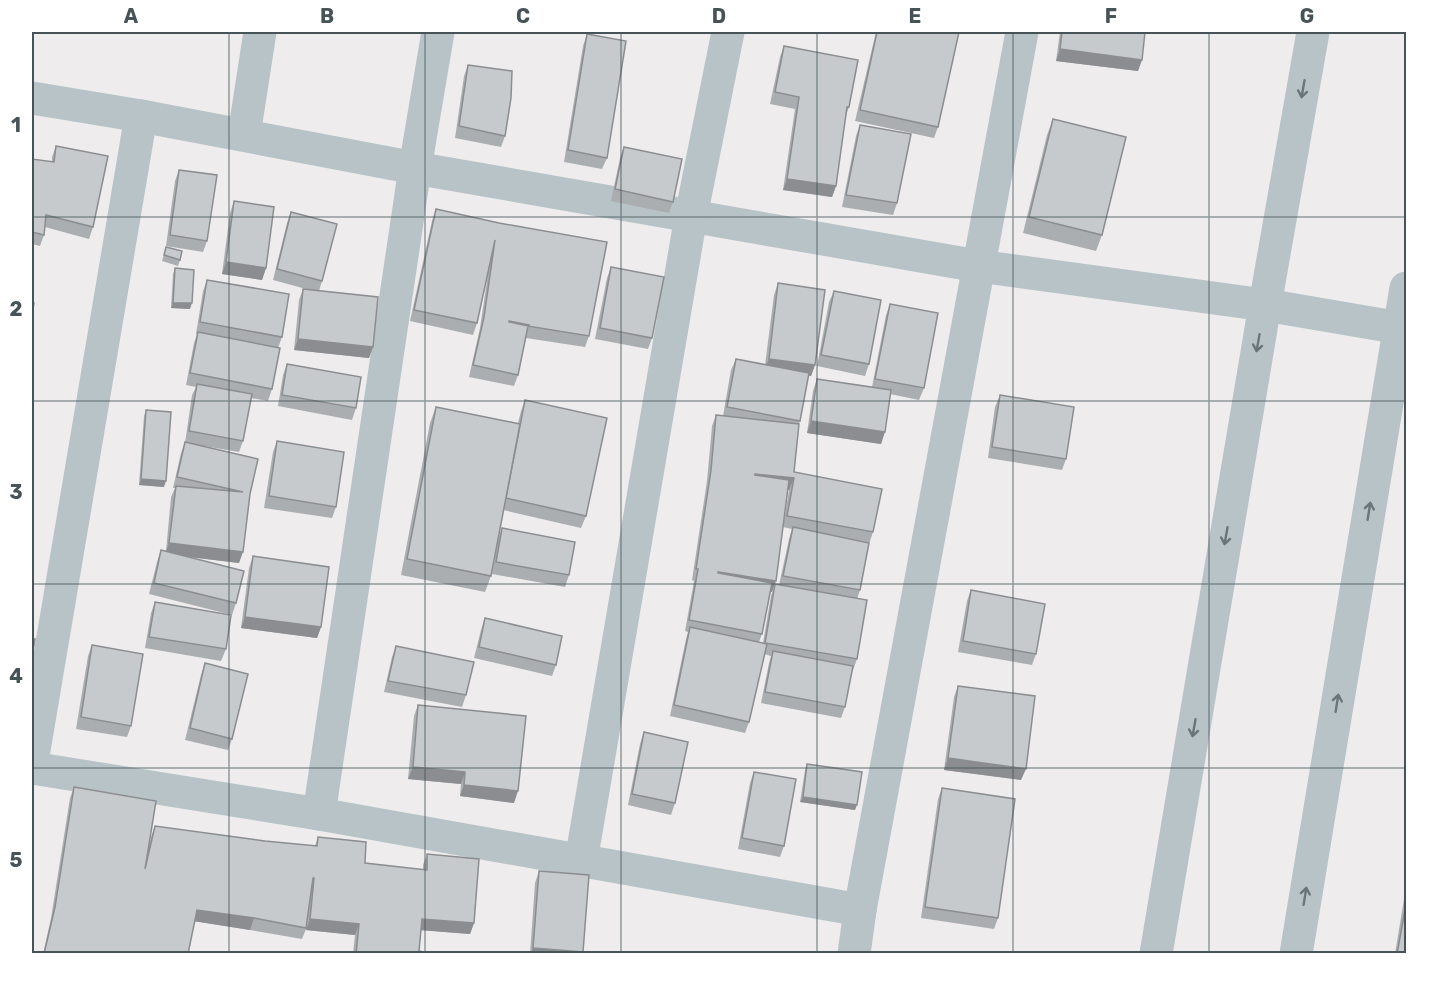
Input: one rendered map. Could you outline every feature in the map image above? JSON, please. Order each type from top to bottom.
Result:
[{"type":"street","points":[[244,135],[260,32]]},
{"type":"street","points":[[319,814],[438,32]]},
{"type":"street","points":[[582,861],[692,216],[728,32]]},
{"type":"street","points":[[854,954],[860,910],[1022,32]]},
{"type":"street","points":[[1156,954],[1313,32]]},
{"type":"street","points":[[32,98],[978,266],[1265,305],[1403,328]]},
{"type":"street","points":[[32,762],[141,116]]},
{"type":"street","points":[[1296,954],[1403,328],[1407,288]]},
{"type":"street","points":[[32,768],[319,814],[860,910]]},
{"type":"building","points":[[877,32],[959,32],[938,127],[860,110]]},
{"type":"building","points":[[1062,32],[1145,32],[1142,60],[1060,49]]},
{"type":"building","points":[[587,34],[626,41],[607,158],[568,150]]},
{"type":"building","points":[[784,46],[858,60],[849,107],[847,107],[836,186],[787,179],[799,97],[775,92]]},
{"type":"building","points":[[468,65],[512,71],[511,98],[505,136],[459,126]]},
{"type":"building","points":[[1053,119],[1126,137],[1102,235],[1029,217]]},
{"type":"building","points":[[860,125],[911,134],[897,203],[846,195]]},
{"type":"building","points":[[56,146],[108,156],[93,227],[46,215],[44,235],[32,232],[32,159],[54,162]]},
{"type":"building","points":[[624,147],[682,159],[673,202],[615,189]]},
{"type":"building","points":[[179,170],[217,175],[207,241],[170,235]]},
{"type":"building","points":[[234,201],[274,207],[266,268],[226,262]]},
{"type":"building","points":[[436,209],[499,223],[607,242],[589,336],[528,326],[518,375],[473,365],[484,317],[495,240],[477,323],[414,310]]},
{"type":"building","points":[[291,212],[337,224],[322,281],[277,269]]},
{"type":"building","points":[[166,247],[182,251],[180,260],[164,255]]},
{"type":"building","points":[[611,267],[664,277],[652,338],[600,328]]},
{"type":"building","points":[[175,268],[194,270],[192,303],[173,303]]},
{"type":"building","points":[[207,280],[289,294],[282,337],[200,322]]},
{"type":"building","points":[[778,283],[825,290],[815,365],[769,359]]},
{"type":"building","points":[[303,289],[378,297],[373,347],[298,339]]},
{"type":"building","points":[[834,291],[881,300],[869,364],[821,355]]},
{"type":"building","points":[[890,304],[938,313],[924,388],[875,379]]},
{"type":"building","points":[[198,332],[280,348],[272,389],[190,373]]},
{"type":"building","points":[[736,359],[809,373],[800,421],[727,407]]},
{"type":"building","points":[[287,364],[361,377],[356,408],[282,395]]},
{"type":"building","points":[[817,379],[891,390],[885,432],[811,421]]},
{"type":"building","points":[[197,384],[252,394],[243,441],[189,431]]},
{"type":"building","points":[[1000,395],[1074,407],[1066,459],[992,447]]},
{"type":"building","points":[[525,400],[607,418],[586,516],[506,498]]},
{"type":"building","points":[[436,407],[520,424],[491,576],[407,559]]},
{"type":"building","points":[[146,410],[171,412],[166,481],[141,479]]},
{"type":"building","points":[[716,415],[799,424],[794,472],[882,489],[873,532],[787,516],[794,478],[755,474],[789,480],[776,581],[718,573],[772,583],[762,634],[689,620],[698,569],[696,569],[711,470]]},
{"type":"building","points":[[277,441],[344,452],[336,507],[269,496]]},
{"type":"building","points":[[185,442],[258,459],[250,494],[243,552],[169,543],[176,486],[243,492],[177,477]]},
{"type":"building","points":[[793,527],[869,543],[860,590],[783,576]]},
{"type":"building","points":[[502,528],[575,542],[569,575],[496,562]]},
{"type":"building","points":[[161,550],[244,571],[236,603],[154,583]]},
{"type":"building","points":[[253,556],[329,567],[321,627],[245,617]]},
{"type":"building","points":[[775,584],[867,600],[857,659],[765,643]]},
{"type":"building","points":[[971,590],[1045,604],[1036,654],[963,641]]},
{"type":"building","points":[[155,602],[231,615],[226,649],[149,637]]},
{"type":"building","points":[[485,618],[562,636],[556,665],[479,647]]},
{"type":"building","points":[[690,627],[767,644],[749,722],[674,705]]},
{"type":"building","points":[[32,639],[35,639],[32,656]]},
{"type":"building","points":[[92,645],[143,654],[131,726],[81,717]]},
{"type":"building","points":[[396,646],[474,662],[466,695],[388,681]]},
{"type":"building","points":[[773,651],[853,666],[845,707],[765,692]]},
{"type":"building","points":[[205,663],[248,674],[232,739],[190,728]]},
{"type":"building","points":[[958,686],[1035,696],[1026,769],[948,758]]},
{"type":"building","points":[[418,705],[526,716],[518,791],[464,785],[465,772],[413,767]]},
{"type":"building","points":[[644,732],[688,742],[675,803],[632,794]]},
{"type":"building","points":[[807,764],[862,772],[857,805],[803,797]]},
{"type":"building","points":[[754,772],[796,779],[784,846],[742,838]]},
{"type":"building","points":[[74,787],[156,801],[145,869],[155,826],[317,846],[318,837],[366,842],[365,863],[427,870],[427,854],[479,859],[474,923],[422,919],[419,951],[433,954],[356,954],[359,924],[310,919],[313,878],[306,928],[197,910],[188,954],[44,954],[55,907]]},
{"type":"building","points":[[942,788],[1015,799],[998,918],[925,907]]},
{"type":"building","points":[[539,871],[589,875],[583,952],[533,948]]},
{"type":"building","points":[[1407,899],[1407,954],[1397,954]]},
{"type":"building","points":[[583,952],[619,953],[619,954],[583,954]]}]
